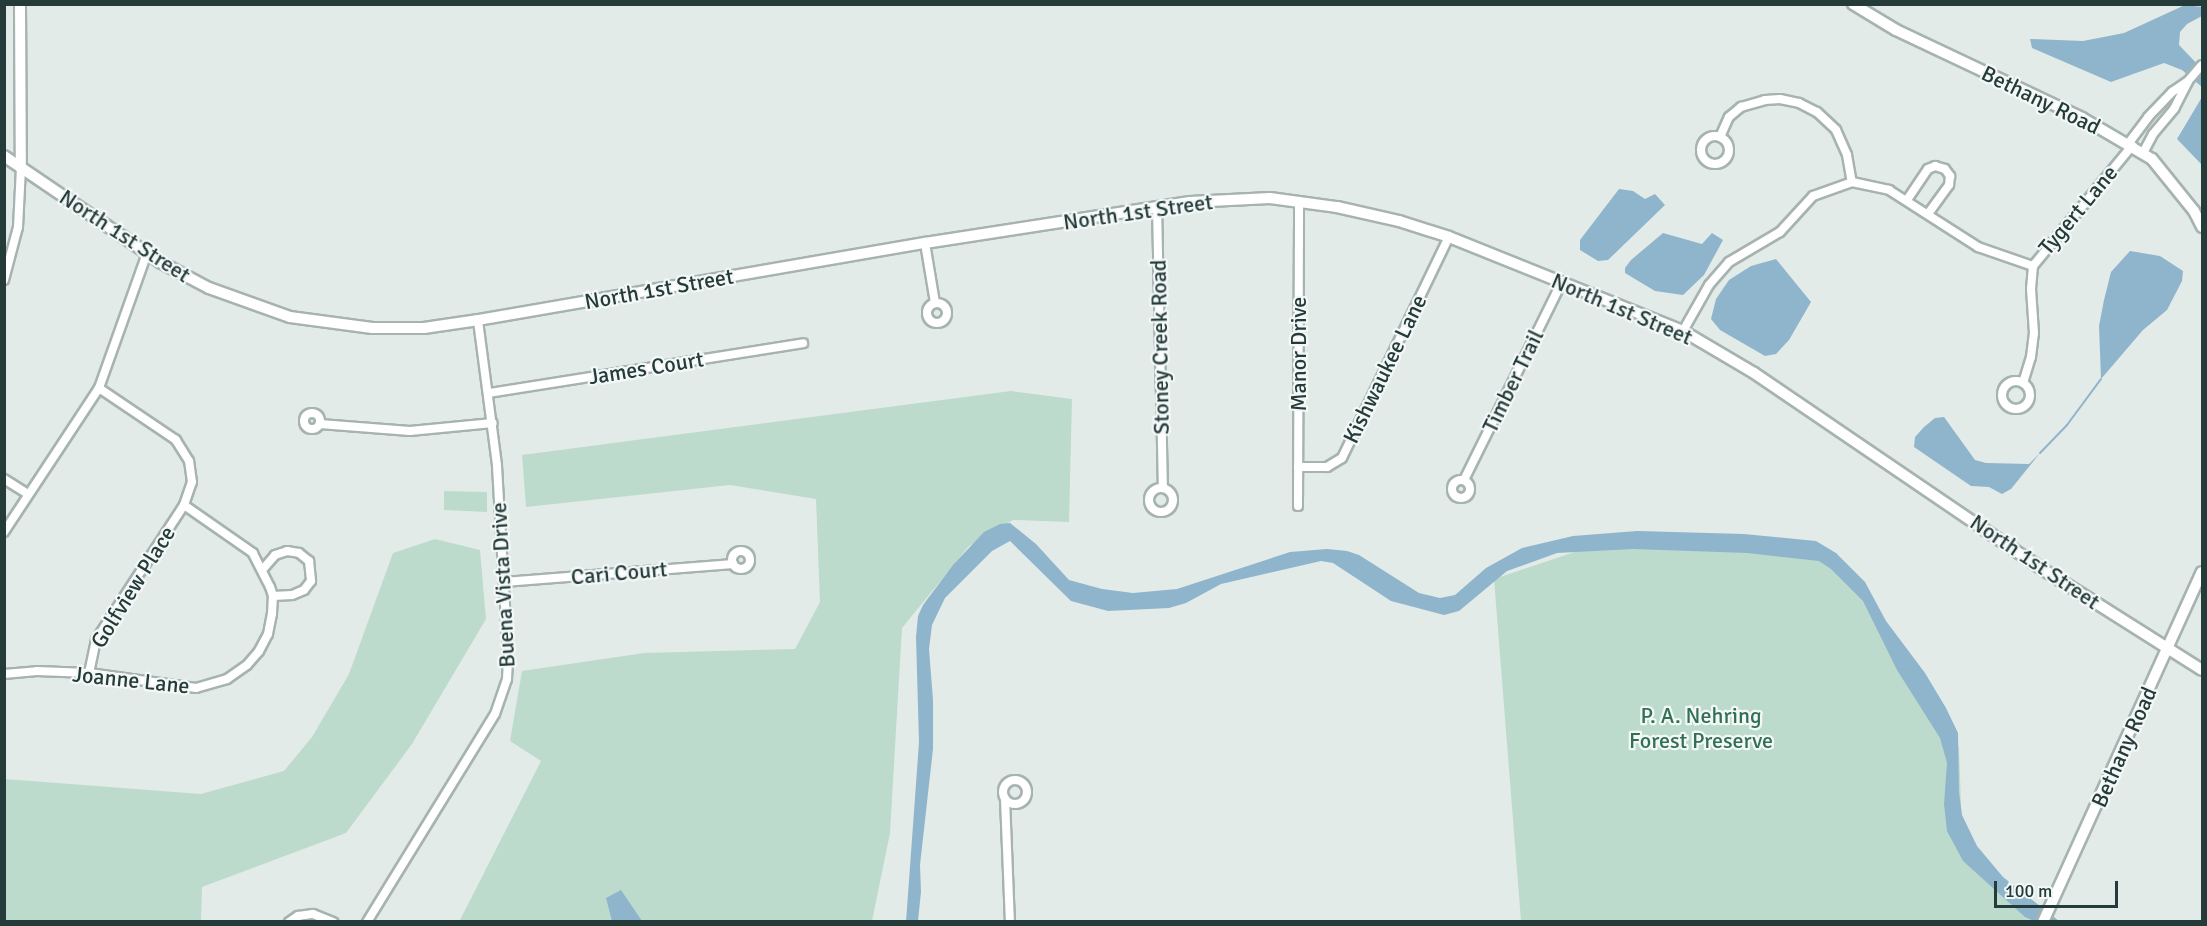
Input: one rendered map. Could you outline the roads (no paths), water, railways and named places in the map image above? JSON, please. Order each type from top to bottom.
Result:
[{"type":"street","points":[[4,280],[18,227],[21,168],[20,4]]},
{"type":"street","name":"Bethany Road","points":[[1853,4],[1896,30],[2082,118],[2143,153],[2152,159],[2167,176],[2194,211],[2202,227]]},
{"type":"street","name":"Tygert Lane","points":[[2023,383],[2034,341],[2031,289],[2033,266],[2130,145],[2148,117],[2172,92],[2188,81],[2202,65]]},
{"type":"street","name":"Tygert Lane","points":[[2143,153],[2153,134],[2174,109],[2188,81]]},
{"type":"street","points":[[1720,137],[1729,117],[1741,107],[1765,100],[1780,99],[1799,103],[1817,112],[1836,130],[1847,155],[1852,182]]},
{"type":"street","name":"North 1st Street","points":[[4,156],[147,253],[182,275],[221,294],[300,319],[383,329],[424,328],[478,320],[925,243],[1157,206],[1216,199],[1270,198],[1299,201],[1400,220],[1449,237],[1683,331],[1754,373],[2047,572],[2168,650],[2202,669]]},
{"type":"street","points":[[1907,200],[1928,169],[1935,166],[1945,169],[1950,176],[1949,185],[1928,214]]},
{"type":"street","points":[[1683,331],[1709,285],[1729,262],[1780,232],[1813,196],[1852,182],[1880,187],[1907,200],[1978,247],[2033,266]]},
{"type":"street","name":"Manor Drive","points":[[1298,506],[1299,201]]},
{"type":"street","name":"Stoney Creek Road","points":[[1157,206],[1163,488]]},
{"type":"street","name":"Kishwaukee Lane","points":[[1298,467],[1327,467],[1342,458],[1449,237]]},
{"type":"street","points":[[925,243],[935,303]]},
{"type":"street","points":[[4,532],[99,388],[147,253]]},
{"type":"street","name":"Timber Trail","points":[[1464,480],[1562,282]]},
{"type":"street","name":"Buena Vista Drive","points":[[368,921],[501,701],[508,667],[493,423],[478,320]]},
{"type":"street","name":"James Court","points":[[489,393],[803,343]]},
{"type":"street","points":[[99,388],[176,440],[183,448],[192,475],[184,505]]},
{"type":"street","points":[[320,424],[410,431],[493,423]]},
{"type":"street","points":[[4,479],[28,494]]},
{"type":"street","name":"Joanne Lane","points":[[4,674],[37,671],[89,673],[190,688],[216,684],[247,665],[259,651],[268,634],[273,596],[263,569],[243,544],[184,505]]},
{"type":"street","name":"Golfview Place","points":[[89,673],[96,640],[184,505]]},
{"type":"street","points":[[263,569],[275,555],[287,551],[299,553],[309,561],[310,581],[304,590],[292,595],[273,596]]},
{"type":"street","name":"Cari Court","points":[[504,582],[733,564]]},
{"type":"street","name":"Bethany Road","points":[[2043,921],[2202,572]]},
{"type":"street","points":[[1005,799],[1010,921]]},
{"type":"street","points":[[289,921],[298,916],[313,914],[333,921]]},
{"type":"water","points":[[2185,5],[2202,7],[2202,16],[2187,24],[2180,32],[2179,45],[2202,69],[2202,87],[2182,70],[2164,63],[2111,82],[2032,48],[2030,39],[2083,41],[2124,33]]},
{"type":"water","points":[[2202,97],[2202,165],[2177,139]]},
{"type":"water","points":[[1619,189],[1633,191],[1645,199],[1655,194],[1665,205],[1608,260],[1598,261],[1580,250],[1580,240]]},
{"type":"water","points":[[1663,233],[1702,244],[1712,233],[1723,240],[1704,275],[1683,295],[1655,291],[1625,273],[1625,268],[1631,260]]},
{"type":"water","points":[[2130,251],[2160,256],[2183,271],[2182,281],[2167,310],[2143,330],[2101,379],[2099,326],[2104,300],[2111,272]]},
{"type":"water","points":[[1776,259],[1811,302],[1789,340],[1776,354],[1765,356],[1720,330],[1711,319],[1716,299],[1729,280],[1751,266]]},
{"type":"water","points":[[1944,417],[1975,460],[1986,463],[2029,464],[2040,453],[2011,489],[2002,494],[1989,487],[1971,486],[1914,447],[1915,437],[1924,427],[1935,418]]},
{"type":"water","points":[[1010,523],[1036,544],[1069,580],[1102,589],[1133,593],[1177,589],[1290,552],[1327,549],[1359,555],[1419,593],[1440,598],[1455,595],[1486,568],[1522,548],[1573,536],[1637,531],[1744,534],[1816,541],[1836,553],[1865,582],[1886,621],[1925,673],[1946,708],[1958,733],[1959,792],[1962,815],[1977,846],[2003,877],[2059,921],[2034,921],[2025,917],[1963,861],[1947,831],[1944,804],[1947,763],[1940,738],[1897,670],[1863,601],[1831,569],[1819,561],[1747,553],[1633,549],[1557,553],[1507,571],[1459,611],[1444,615],[1391,601],[1333,563],[1321,561],[1221,584],[1186,603],[1169,608],[1108,611],[1071,601],[1010,541],[992,551],[945,598],[932,625],[929,649],[933,700],[933,749],[920,865],[921,892],[918,921],[906,922],[919,742],[916,637],[918,616],[923,605],[953,565],[984,532],[1000,524]]},
{"type":"water","points":[[621,890],[642,921],[612,921],[606,898]]},
{"type":"waterway","points":[[2040,453],[2067,425],[2101,379]]},
{"type":"park label","name":"P. A. Nehring Forest Preserve","points":[[1701,728]]}]
